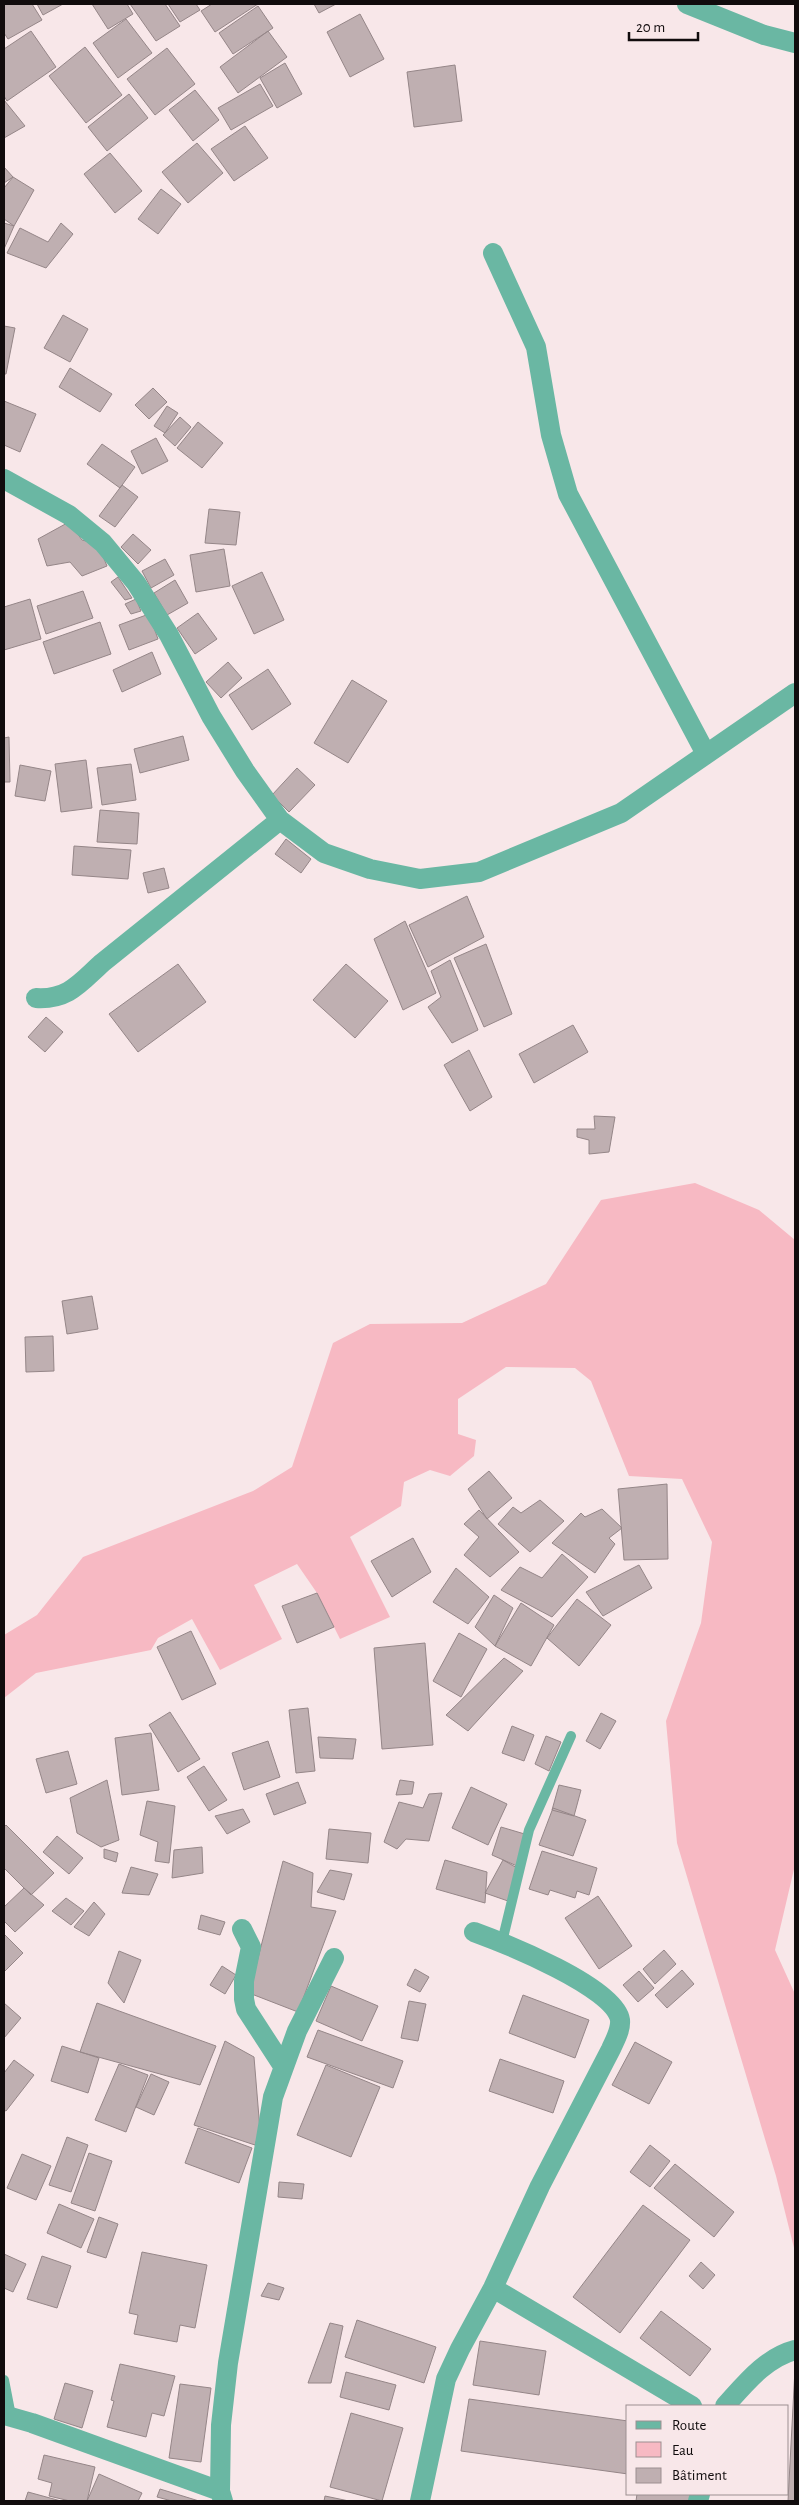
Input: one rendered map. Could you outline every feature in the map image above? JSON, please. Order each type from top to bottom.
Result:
[{"type":"street","points":[[687,4],[764,35],[795,43]]},
{"type":"street","points":[[493,253],[536,347],[551,435],[568,494],[706,754]]},
{"type":"street","points":[[4,479],[69,515],[103,543],[136,583],[169,635],[211,716],[245,771],[280,820],[324,853],[370,869],[420,879],[479,872],[621,813],[795,693]]},
{"type":"street","points":[[36,998],[52,999],[64,995],[76,987],[102,963],[280,820]]},
{"type":"street","points":[[242,1929],[251,1947],[244,1981],[246,2009],[283,2066]]},
{"type":"street","points":[[420,2501],[446,2379],[493,2288],[540,2186],[612,2049],[619,2032],[620,2018],[610,2004],[586,1982],[502,1942],[474,1932]]},
{"type":"street","points":[[7,2415],[221,2496],[222,2425],[234,2325],[273,2097],[297,2031],[334,1958]]},
{"type":"street","points":[[493,2288],[690,2405]]},
{"type":"street","points":[[727,2405],[755,2374],[777,2357],[795,2350]]},
{"type":"lane","points":[[502,1942],[529,1830],[571,1736]]},
{"type":"lane","points":[[4,2380],[7,2415]]},
{"type":"water","points":[[695,1183],[759,1210],[795,1240],[795,1865],[775,1950],[795,1994],[795,2252],[776,2176],[677,1843],[666,1721],[701,1623],[712,1542],[682,1479],[629,1476],[591,1381],[575,1368],[506,1367],[458,1399],[458,1434],[476,1440],[474,1456],[450,1476],[430,1470],[404,1482],[401,1506],[350,1537],[390,1617],[340,1639],[317,1593],[297,1564],[254,1585],[282,1639],[220,1670],[192,1619],[158,1638],[151,1650],[36,1673],[4,1698],[4,1635],[37,1615],[83,1557],[253,1491],[292,1467],[333,1343],[370,1324],[462,1323],[546,1284],[601,1200]]},
{"type":"building","points":[[4,4],[32,4],[42,20],[8,39],[4,33]]},
{"type":"building","points":[[37,4],[63,4],[43,15]]},
{"type":"building","points":[[92,4],[127,4],[133,14],[108,29]]},
{"type":"building","points":[[130,4],[165,4],[180,26],[156,41]]},
{"type":"building","points":[[168,4],[196,4],[200,10],[180,22]]},
{"type":"building","points":[[212,4],[258,4],[215,32],[201,11]]},
{"type":"building","points":[[314,4],[336,4],[319,13]]},
{"type":"building","points":[[258,6],[273,28],[233,54],[219,33]]},
{"type":"building","points":[[360,14],[384,59],[350,77],[327,32]]},
{"type":"building","points":[[126,19],[152,53],[118,78],[93,43]]},
{"type":"building","points":[[31,31],[56,67],[7,101],[4,96],[4,49]]},
{"type":"building","points":[[268,31],[287,57],[238,93],[220,67]]},
{"type":"building","points":[[85,47],[122,95],[86,123],[49,76]]},
{"type":"building","points":[[167,48],[195,84],[155,115],[127,79]]},
{"type":"building","points":[[285,63],[302,94],[277,108],[260,78]]},
{"type":"building","points":[[455,65],[462,121],[414,127],[407,72]]},
{"type":"building","points":[[260,84],[273,106],[231,130],[218,108]]},
{"type":"building","points":[[195,90],[219,120],[193,141],[169,110]]},
{"type":"building","points":[[129,94],[148,118],[107,151],[88,127]]},
{"type":"building","points":[[4,100],[25,126],[4,138]]},
{"type":"building","points":[[245,126],[268,158],[234,181],[211,149]]},
{"type":"building","points":[[197,143],[223,173],[188,203],[162,172]]},
{"type":"building","points":[[110,153],[142,191],[115,213],[84,174]]},
{"type":"building","points":[[4,167],[13,177],[4,183]]},
{"type":"building","points":[[13,177],[34,190],[14,226],[4,219],[4,188]]},
{"type":"building","points":[[161,189],[181,204],[158,234],[138,219]]},
{"type":"building","points":[[4,223],[14,226],[4,249]]},
{"type":"building","points":[[61,223],[73,234],[46,268],[7,253],[20,228],[48,242]]},
{"type":"building","points":[[63,315],[88,329],[70,362],[44,348]]},
{"type":"building","points":[[4,326],[15,328],[6,374],[4,374]]},
{"type":"building","points":[[70,368],[112,394],[100,412],[59,387]]},
{"type":"building","points":[[153,388],[167,402],[149,419],[135,405]]},
{"type":"building","points":[[4,401],[36,414],[20,452],[4,445]]},
{"type":"building","points":[[167,406],[178,413],[165,433],[154,426]]},
{"type":"building","points":[[180,417],[191,427],[175,446],[163,435]]},
{"type":"building","points":[[198,422],[223,443],[202,468],[177,448]]},
{"type":"building","points":[[156,438],[168,461],[142,474],[131,451]]},
{"type":"building","points":[[102,444],[135,467],[120,488],[87,464]]},
{"type":"building","points":[[122,485],[138,497],[115,527],[99,516]]},
{"type":"building","points":[[209,509],[240,512],[236,545],[205,543]]},
{"type":"building","points":[[69,522],[82,540],[98,544],[107,566],[82,576],[70,562],[47,566],[38,539]]},
{"type":"building","points":[[133,534],[151,550],[138,564],[121,547]]},
{"type":"building","points":[[224,549],[230,586],[196,592],[190,555]]},
{"type":"building","points":[[165,559],[174,575],[151,588],[142,571]]},
{"type":"building","points":[[262,572],[284,620],[254,634],[232,586]]},
{"type":"building","points":[[118,577],[132,598],[125,600],[111,582]]},
{"type":"building","points":[[175,580],[188,603],[167,615],[154,593]]},
{"type":"building","points":[[83,591],[93,618],[46,634],[37,606]]},
{"type":"building","points":[[30,599],[41,639],[4,650],[4,607]]},
{"type":"building","points":[[136,599],[141,611],[131,614],[125,604]]},
{"type":"building","points":[[198,613],[217,639],[195,654],[177,628]]},
{"type":"building","points":[[149,614],[158,639],[129,650],[119,625]]},
{"type":"building","points":[[100,622],[111,654],[54,674],[43,642]]},
{"type":"building","points":[[152,652],[161,674],[122,692],[113,670]]},
{"type":"building","points":[[228,662],[242,678],[221,698],[206,682]]},
{"type":"building","points":[[268,669],[291,704],[252,730],[229,695]]},
{"type":"building","points":[[352,680],[387,701],[348,763],[314,743]]},
{"type":"building","points":[[183,736],[189,760],[140,773],[134,749]]},
{"type":"building","points":[[9,737],[10,782],[4,782],[4,738]]},
{"type":"building","points":[[86,760],[92,808],[61,812],[55,764]]},
{"type":"building","points":[[131,764],[136,800],[102,805],[97,768]]},
{"type":"building","points":[[20,765],[51,771],[45,801],[15,796]]},
{"type":"building","points":[[297,768],[315,785],[289,812],[272,795]]},
{"type":"building","points":[[100,810],[139,813],[137,844],[97,842]]},
{"type":"building","points":[[286,839],[311,859],[301,873],[275,854]]},
{"type":"building","points":[[74,846],[131,850],[128,879],[72,875]]},
{"type":"building","points":[[164,868],[169,888],[148,893],[143,873]]},
{"type":"building","points":[[467,896],[484,937],[428,967],[409,925]]},
{"type":"building","points":[[405,921],[436,993],[403,1010],[374,939]]},
{"type":"building","points":[[486,944],[512,1014],[484,1027],[454,958]]},
{"type":"building","points":[[450,960],[478,1030],[452,1043],[428,1007],[441,997],[431,971]]},
{"type":"building","points":[[178,964],[206,1002],[138,1052],[109,1014]]},
{"type":"building","points":[[346,964],[388,1001],[355,1038],[313,1000]]},
{"type":"building","points":[[46,1017],[63,1032],[45,1052],[28,1037]]},
{"type":"building","points":[[573,1025],[588,1052],[534,1083],[519,1054]]},
{"type":"building","points":[[469,1050],[492,1097],[470,1111],[444,1065]]},
{"type":"building","points":[[594,1116],[615,1117],[609,1152],[589,1154],[589,1140],[577,1137],[577,1129],[595,1129]]},
{"type":"building","points":[[92,1296],[98,1329],[67,1334],[62,1301]]},
{"type":"building","points":[[53,1336],[54,1371],[26,1372],[25,1337]]},
{"type":"building","points":[[489,1471],[512,1498],[487,1519],[468,1489]]},
{"type":"building","points":[[667,1484],[668,1559],[624,1560],[618,1489]]},
{"type":"building","points":[[540,1500],[564,1521],[530,1552],[498,1524],[513,1507],[521,1513]]},
{"type":"building","points":[[602,1509],[622,1528],[609,1538],[615,1544],[595,1573],[552,1543],[581,1513],[585,1517]]},
{"type":"building","points":[[479,1510],[519,1552],[490,1577],[464,1555],[479,1537],[464,1524]]},
{"type":"building","points":[[413,1538],[431,1572],[392,1597],[371,1561]]},
{"type":"building","points":[[562,1554],[588,1577],[552,1617],[501,1590],[520,1567],[542,1578]]},
{"type":"building","points":[[639,1565],[652,1588],[603,1616],[586,1592]]},
{"type":"building","points":[[456,1568],[489,1597],[468,1624],[433,1602]]},
{"type":"building","points":[[317,1593],[334,1627],[297,1643],[282,1606]]},
{"type":"building","points":[[494,1595],[513,1608],[495,1646],[475,1627]]},
{"type":"building","points":[[577,1599],[611,1625],[579,1666],[547,1638]]},
{"type":"building","points":[[521,1603],[554,1625],[531,1666],[495,1646]]},
{"type":"building","points":[[191,1631],[216,1684],[182,1700],[157,1647]]},
{"type":"building","points":[[459,1633],[487,1649],[461,1697],[433,1681]]},
{"type":"building","points":[[425,1643],[433,1745],[382,1749],[374,1648]]},
{"type":"building","points":[[504,1658],[523,1671],[468,1731],[446,1715]]},
{"type":"building","points":[[308,1708],[315,1771],[296,1773],[289,1710]]},
{"type":"building","points":[[170,1712],[200,1759],[178,1772],[149,1725]]},
{"type":"building","points":[[601,1713],[616,1721],[600,1749],[586,1741]]},
{"type":"building","points":[[512,1726],[534,1735],[524,1761],[502,1753]]},
{"type":"building","points":[[151,1733],[159,1790],[122,1795],[115,1738]]},
{"type":"building","points":[[546,1736],[561,1742],[549,1771],[535,1764]]},
{"type":"building","points":[[318,1737],[356,1739],[353,1759],[320,1758]]},
{"type":"building","points":[[268,1741],[280,1777],[244,1790],[232,1753]]},
{"type":"building","points":[[68,1751],[77,1784],[46,1793],[36,1759]]},
{"type":"building","points":[[204,1766],[227,1800],[209,1811],[187,1777]]},
{"type":"building","points":[[107,1780],[119,1840],[101,1847],[77,1833],[70,1798]]},
{"type":"building","points":[[400,1780],[414,1782],[412,1794],[396,1795]]},
{"type":"building","points":[[298,1782],[306,1803],[274,1815],[266,1794]]},
{"type":"building","points":[[559,1785],[581,1790],[574,1816],[552,1810]]},
{"type":"building","points":[[471,1787],[507,1804],[488,1845],[452,1828]]},
{"type":"building","points":[[442,1793],[429,1841],[406,1839],[397,1849],[384,1842],[399,1802],[423,1808],[429,1794]]},
{"type":"building","points":[[147,1801],[175,1806],[169,1863],[155,1861],[158,1842],[140,1835]]},
{"type":"building","points":[[553,1808],[586,1820],[573,1856],[539,1845]]},
{"type":"building","points":[[243,1809],[250,1822],[227,1834],[215,1816]]},
{"type":"building","points":[[6,1825],[54,1873],[31,1895],[4,1868],[4,1827]]},
{"type":"building","points":[[501,1827],[528,1835],[517,1866],[492,1855]]},
{"type":"building","points":[[329,1829],[371,1833],[368,1863],[326,1859]]},
{"type":"building","points":[[57,1836],[83,1858],[69,1874],[43,1852]]},
{"type":"building","points":[[202,1847],[203,1873],[172,1878],[174,1850]]},
{"type":"building","points":[[104,1849],[118,1853],[116,1862],[104,1858]]},
{"type":"building","points":[[542,1851],[597,1868],[589,1895],[577,1891],[575,1898],[550,1890],[548,1895],[529,1889]]},
{"type":"building","points":[[445,1860],[487,1872],[485,1903],[436,1889]]},
{"type":"building","points":[[503,1860],[519,1869],[508,1901],[485,1893]]},
{"type":"building","points":[[283,1861],[313,1873],[311,1907],[336,1911],[298,2012],[249,1993]]},
{"type":"building","points":[[131,1867],[158,1874],[149,1895],[122,1893]]},
{"type":"building","points":[[330,1870],[352,1874],[344,1900],[317,1892]]},
{"type":"building","points":[[24,1888],[44,1905],[15,1932],[4,1921],[4,1907]]},
{"type":"building","points":[[598,1896],[632,1946],[599,1969],[565,1918]]},
{"type":"building","points":[[66,1898],[84,1911],[71,1925],[52,1911]]},
{"type":"building","points":[[94,1902],[105,1914],[89,1936],[74,1927]]},
{"type":"building","points":[[201,1915],[225,1922],[220,1935],[198,1929]]},
{"type":"building","points":[[4,1934],[23,1953],[4,1972]]},
{"type":"building","points":[[664,1950],[676,1964],[655,1984],[643,1969]]},
{"type":"building","points":[[119,1951],[141,1960],[124,2003],[108,1983]]},
{"type":"building","points":[[222,1966],[236,1975],[225,1994],[210,1985]]},
{"type":"building","points":[[415,1969],[429,1977],[420,1992],[407,1985]]},
{"type":"building","points":[[682,1970],[694,1984],[667,2008],[655,1995]]},
{"type":"building","points":[[639,1971],[654,1988],[638,2002],[623,1985]]},
{"type":"building","points":[[331,1986],[378,2006],[362,2041],[316,2021]]},
{"type":"building","points":[[523,1995],[589,2020],[575,2058],[509,2033]]},
{"type":"building","points":[[409,2001],[426,2004],[418,2041],[401,2038]]},
{"type":"building","points":[[4,2003],[21,2018],[4,2038]]},
{"type":"building","points":[[97,2003],[216,2046],[200,2085],[80,2052]]},
{"type":"building","points":[[318,2030],[403,2061],[393,2088],[307,2057]]},
{"type":"building","points":[[225,2041],[254,2057],[260,2130],[255,2145],[194,2125]]},
{"type":"building","points":[[635,2042],[672,2062],[649,2104],[612,2085]]},
{"type":"building","points":[[62,2046],[99,2058],[88,2093],[51,2081]]},
{"type":"building","points":[[500,2059],[564,2081],[553,2113],[489,2091]]},
{"type":"building","points":[[14,2060],[34,2075],[6,2111],[4,2110],[4,2073]]},
{"type":"building","points":[[119,2064],[148,2075],[126,2132],[95,2120]]},
{"type":"building","points":[[326,2065],[380,2087],[351,2157],[297,2135]]},
{"type":"building","points":[[151,2074],[169,2082],[154,2115],[136,2107]]},
{"type":"building","points":[[198,2128],[252,2148],[239,2183],[185,2163]]},
{"type":"building","points":[[67,2137],[88,2145],[71,2192],[49,2185]]},
{"type":"building","points":[[650,2145],[670,2161],[650,2187],[630,2172]]},
{"type":"building","points":[[89,2153],[112,2161],[95,2211],[71,2203]]},
{"type":"building","points":[[22,2154],[51,2166],[36,2200],[7,2188]]},
{"type":"building","points":[[675,2164],[734,2212],[714,2237],[654,2188]]},
{"type":"building","points":[[279,2182],[304,2184],[302,2199],[278,2197]]},
{"type":"building","points":[[59,2204],[94,2219],[81,2248],[47,2233]]},
{"type":"building","points":[[643,2205],[690,2240],[620,2333],[573,2297]]},
{"type":"building","points":[[99,2217],[118,2224],[106,2258],[87,2252]]},
{"type":"building","points":[[142,2252],[207,2265],[195,2328],[180,2325],[177,2342],[134,2334],[138,2315],[129,2313]]},
{"type":"building","points":[[4,2254],[26,2264],[13,2292],[4,2288]]},
{"type":"building","points":[[42,2256],[71,2266],[57,2308],[27,2299]]},
{"type":"building","points":[[701,2262],[715,2275],[703,2289],[689,2276]]},
{"type":"building","points":[[268,2283],[284,2288],[279,2300],[261,2296]]},
{"type":"building","points":[[661,2311],[711,2349],[690,2376],[640,2338]]},
{"type":"building","points":[[357,2320],[436,2347],[424,2383],[345,2357]]},
{"type":"building","points":[[330,2323],[343,2326],[331,2383],[308,2383]]},
{"type":"building","points":[[480,2341],[546,2351],[539,2395],[473,2385]]},
{"type":"building","points":[[120,2364],[175,2376],[164,2416],[152,2413],[146,2437],[107,2427],[114,2401],[111,2400]]},
{"type":"building","points":[[795,2369],[795,2501],[788,2501]]},
{"type":"building","points":[[346,2372],[396,2385],[389,2410],[340,2397]]},
{"type":"building","points":[[65,2383],[93,2391],[82,2428],[54,2419]]},
{"type":"building","points":[[180,2384],[211,2388],[201,2462],[169,2458]]},
{"type":"building","points":[[469,2399],[626,2421],[626,2474],[461,2451]]},
{"type":"building","points":[[351,2413],[403,2428],[382,2501],[330,2487]]},
{"type":"building","points":[[44,2455],[95,2467],[87,2501],[70,2501],[49,2496],[52,2483],[38,2479]]},
{"type":"building","points":[[99,2474],[142,2493],[138,2501],[87,2501]]},
{"type":"building","points":[[160,2489],[199,2501],[172,2501],[157,2497]]},
{"type":"building","points":[[28,2492],[61,2501],[25,2501]]},
{"type":"building","points":[[637,2495],[696,2495],[695,2501],[636,2501]]},
{"type":"building","points":[[325,2496],[349,2501],[324,2501]]}]
